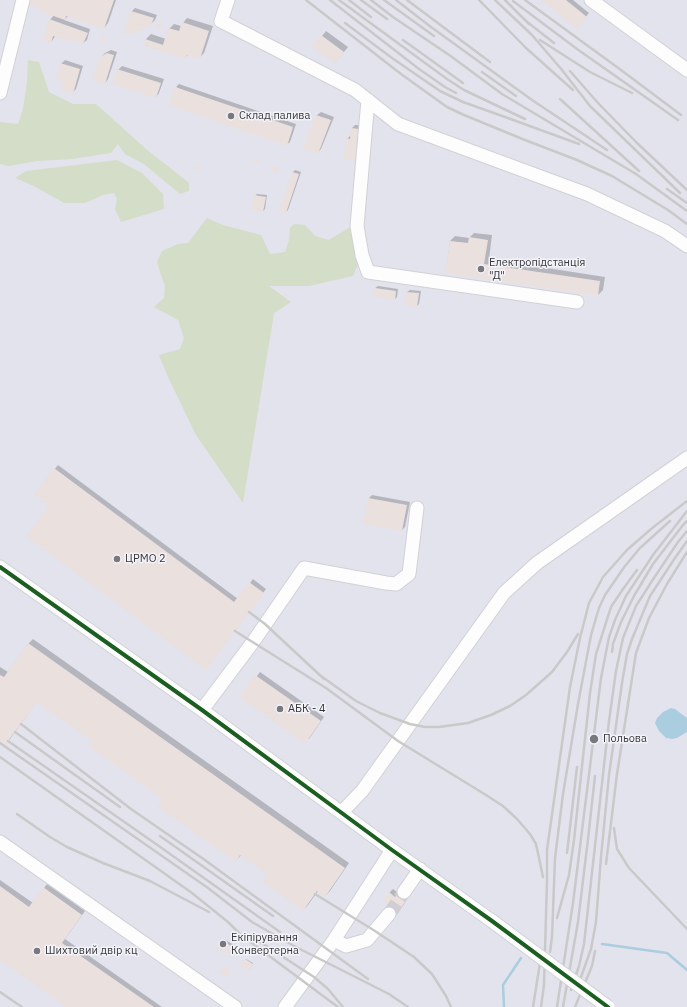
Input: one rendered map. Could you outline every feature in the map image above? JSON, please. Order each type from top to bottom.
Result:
[{"type":"street","points":[[0,93],[22,0]]},
{"type":"street","points":[[228,0],[221,21],[355,90],[398,124],[587,194],[665,231],[687,246]]},
{"type":"street","points":[[591,0],[687,70]]},
{"type":"street","points":[[368,100],[357,226],[362,255],[368,272],[576,302]]},
{"type":"street","points":[[342,812],[362,791],[504,593],[536,563],[687,458]]},
{"type":"street","points":[[202,710],[304,568],[396,584],[409,574],[417,508]]},
{"type":"street","points":[[0,567],[202,710],[608,1007]]},
{"type":"street","points":[[0,842],[235,1007]]},
{"type":"street","points":[[285,1007],[334,940],[392,850]]},
{"type":"street","points":[[404,892],[420,869]]},
{"type":"street","points":[[334,940],[346,946],[367,940],[388,914]]},
{"type":"shaded area","points":[[0,0],[687,0],[687,1007],[0,1007]]},
{"type":"green space","points":[[28,60],[39,62],[49,92],[73,104],[96,104],[146,149],[189,183],[189,191],[180,194],[144,164],[125,154],[118,144],[111,153],[72,159],[37,161],[8,166],[0,164],[0,122],[18,124],[23,109],[27,82]]},
{"type":"green space","points":[[117,160],[142,173],[163,194],[164,209],[121,222],[115,209],[117,199],[114,193],[103,195],[85,203],[64,203],[34,186],[15,178],[26,171]]},
{"type":"green space","points":[[207,218],[223,225],[261,235],[270,254],[285,252],[289,240],[290,228],[294,224],[305,225],[315,236],[329,240],[352,226],[359,262],[353,276],[309,286],[269,286],[291,302],[274,313],[243,503],[196,435],[159,355],[180,349],[184,338],[178,320],[154,307],[164,298],[165,286],[157,262],[162,251],[178,244],[188,243]]},
{"type":"water","points":[[671,708],[675,709],[687,718],[687,732],[677,738],[672,739],[666,738],[659,731],[655,723],[657,718],[663,712]]},
{"type":"building","points":[[30,0],[114,0],[104,29],[66,16],[65,20],[39,11],[39,8],[28,5]]},
{"type":"building","points":[[541,0],[566,0],[587,17],[577,29]]},
{"type":"building","points":[[131,11],[154,18],[151,25],[129,35],[123,33]]},
{"type":"building","points":[[49,19],[88,33],[83,44],[53,36],[51,43],[42,40]]},
{"type":"building","points":[[182,22],[209,31],[200,59],[187,55],[186,59],[143,45],[145,39],[163,45],[168,28],[179,31]]},
{"type":"building","points":[[158,23],[162,24],[161,30],[156,28]]},
{"type":"building","points":[[102,35],[107,37],[105,43],[101,42]]},
{"type":"building","points":[[321,35],[344,52],[335,64],[312,47]]},
{"type":"building","points":[[107,53],[114,55],[105,84],[92,80],[100,57]]},
{"type":"building","points":[[60,63],[80,69],[73,94],[60,90],[63,80],[56,78]]},
{"type":"building","points":[[117,69],[161,83],[156,98],[112,84]]},
{"type":"building","name":"Склад палива","points":[[175,87],[293,127],[287,146],[168,105]]},
{"type":"building","points":[[316,115],[331,120],[318,154],[303,149]]},
{"type":"building","points":[[351,128],[359,129],[356,161],[344,160],[346,138],[350,139]]},
{"type":"building","points":[[253,157],[260,160],[258,164],[252,161]]},
{"type":"building","points":[[196,165],[200,166],[199,171],[195,169]]},
{"type":"building","points":[[273,165],[279,168],[277,173],[271,170]]},
{"type":"building","points":[[292,172],[299,174],[286,213],[279,211]]},
{"type":"building","points":[[254,195],[266,197],[263,212],[251,210]]},
{"type":"building","name":"Електропідстанція \"Д\"","points":[[469,237],[488,240],[484,264],[600,281],[598,296],[445,273],[450,241],[468,243]]},
{"type":"building","points":[[375,288],[396,291],[395,300],[373,297]]},
{"type":"building","points":[[406,292],[419,293],[417,307],[405,305]]},
{"type":"building","name":"ЦРМО 2","points":[[54,468],[234,602],[249,582],[264,593],[206,670],[26,536],[49,506],[34,494]]},
{"type":"building","points":[[368,498],[407,505],[402,531],[363,524]]},
{"type":"building","points":[[28,643],[345,868],[325,897],[317,891],[303,911],[263,882],[268,875],[240,855],[236,862],[158,807],[163,799],[88,746],[92,741],[37,702],[5,745],[0,742],[0,675],[4,677]]},
{"type":"building","name":"АБК - 4","points":[[255,675],[321,721],[305,744],[239,697]]},
{"type":"building","name":"Шихтовий двір кц","points":[[0,886],[29,907],[43,887],[82,915],[62,943],[154,1007],[67,1007],[0,960]]},
{"type":"building","points":[[400,889],[409,896],[394,918],[384,911],[389,905],[383,901],[389,892],[395,897]]},
{"type":"building","name":"Екіпірування Конвертерна","points":[[222,940],[235,949],[232,955],[226,951],[224,953],[216,948]]},
{"type":"building","points":[[245,959],[253,964],[249,971],[240,966]]},
{"type":"building","points":[[224,966],[231,970],[227,977],[220,973]]},
{"type":"waterway","points":[[602,944],[667,953],[687,970]]},
{"type":"waterway","points":[[504,1007],[503,985],[521,958]]},
{"type":"tunnel","points":[[389,914],[404,892]]},
{"type":"railway","points":[[306,0],[401,74],[447,107],[577,160],[612,176],[668,210],[687,224]]},
{"type":"railway","points":[[330,0],[419,69],[456,93]]},
{"type":"railway","points":[[339,0],[464,90],[525,119]]},
{"type":"railway","points":[[349,0],[371,17]]},
{"type":"railway","points":[[361,0],[387,19]]},
{"type":"railway","points":[[371,0],[502,94],[636,174],[687,211]]},
{"type":"railway","points":[[384,0],[434,36]]},
{"type":"railway","points":[[396,0],[532,100],[607,150]]},
{"type":"railway","points":[[407,0],[490,62]]},
{"type":"railway","points":[[479,0],[526,48],[573,90]]},
{"type":"railway","points":[[495,0],[532,35],[590,106],[680,193]]},
{"type":"railway","points":[[505,0],[529,24]]},
{"type":"railway","points":[[525,0],[681,115]]},
{"type":"railway","points":[[513,1],[577,49],[678,120]]},
{"type":"railway","points":[[526,21],[554,43]]},
{"type":"railway","points":[[345,23],[440,91],[463,102],[579,144]]},
{"type":"railway","points":[[403,40],[463,83]]},
{"type":"railway","points":[[540,40],[590,72],[632,93]]},
{"type":"railway","points":[[570,71],[598,103],[637,143],[687,190]]},
{"type":"railway","points":[[482,72],[516,96]]},
{"type":"railway","points":[[560,99],[639,171]]},
{"type":"railway","points":[[667,189],[687,203]]},
{"type":"railway","points":[[541,1007],[544,985],[547,850],[570,687],[589,603],[603,577],[627,550],[687,501]]},
{"type":"railway","points":[[557,1007],[573,903],[601,678],[609,637],[626,596],[653,555],[687,511]]},
{"type":"railway","points":[[550,952],[552,937],[555,858],[563,794],[591,635],[599,608],[605,595],[625,566],[640,548],[670,521]]},
{"type":"railway","points":[[612,652],[613,644],[621,622],[634,596],[653,564],[687,521]]},
{"type":"railway","points":[[571,990],[584,944],[609,721],[616,671],[623,638],[636,606],[678,542],[687,531]]},
{"type":"railway","points":[[581,977],[591,949],[596,922],[609,775],[627,654],[650,596],[687,541]]},
{"type":"railway","points":[[606,864],[617,774],[636,653],[649,618],[667,584],[687,552]]},
{"type":"railway","points":[[557,918],[569,875],[590,693],[596,654],[611,607],[637,570]]},
{"type":"railway","points":[[249,612],[265,624],[324,679]]},
{"type":"railway","points":[[235,631],[326,688],[398,741],[503,806],[517,819],[530,834],[536,844],[543,877]]},
{"type":"railway","points":[[321,676],[356,701],[380,713],[410,724],[425,727],[439,727],[468,723],[491,715],[510,706],[526,695],[552,672],[578,634]]},
{"type":"railway","points":[[21,724],[131,809],[202,858],[368,979]]},
{"type":"railway","points":[[15,732],[120,807]]},
{"type":"railway","points":[[8,741],[280,932]]},
{"type":"railway","points":[[0,743],[208,888],[252,922],[294,946],[389,994],[408,1007]]},
{"type":"railway","points":[[0,757],[192,893],[228,922],[241,935],[338,1007]]},
{"type":"railway","points":[[567,853],[577,767]]},
{"type":"railway","points":[[563,1007],[578,922],[595,776]]},
{"type":"railway","points":[[17,814],[67,847],[150,881],[209,912]]},
{"type":"railway","points":[[614,828],[617,849],[629,868],[687,929]]},
{"type":"railway","points":[[160,836],[273,916]]},
{"type":"railway","points":[[315,894],[414,957],[432,974],[451,1007]]},
{"type":"railway","points":[[254,938],[314,977],[328,989],[343,1007]]},
{"type":"railway","points":[[575,1007],[592,966],[595,951]]},
{"type":"railway","points":[[533,1007],[540,963]]},
{"type":"railway","points":[[0,992],[22,1007]]},
{"type":"cycle path","points":[[0,567],[202,710],[608,1007]]},
{"type":"place","name":"Склад палива","points":[[231,116]]},
{"type":"place","name":"Електропідстанція \"Д\"","points":[[481,269]]},
{"type":"place","name":"ЦРМО 2","points":[[117,559]]},
{"type":"place","name":"АБК - 4","points":[[280,709]]},
{"type":"place","name":"Польова","points":[[594,739]]},
{"type":"place","name":"Екіпірування Конвертерна","points":[[223,944]]},
{"type":"place","name":"Шихтовий двір кц","points":[[37,951]]}]
